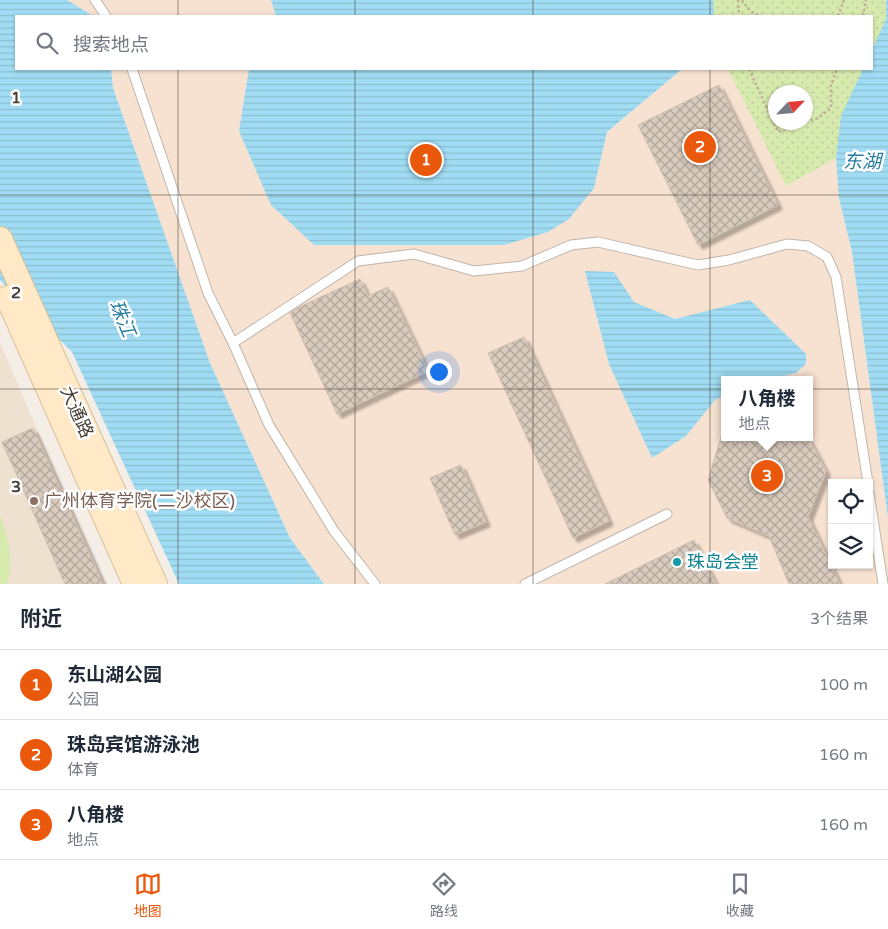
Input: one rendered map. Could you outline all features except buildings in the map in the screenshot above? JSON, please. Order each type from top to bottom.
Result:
[{"type":"main road","name":"大通路","points":[[0,239],[18,282],[39,346],[134,584]]},
{"type":"main road","name":"大通路","points":[[0,280],[39,346],[155,584]]},
{"type":"lane","points":[[95,0],[105,15]]},
{"type":"lane","points":[[132,70],[208,293],[233,343],[269,426],[334,531],[375,584]]},
{"type":"lane","points":[[233,343],[358,261],[414,254],[474,271],[522,266],[571,245],[598,242],[698,265],[729,260],[787,244],[808,246],[826,257],[836,277],[867,479]]},
{"type":"lane","points":[[525,584],[667,514]]},
{"type":"lane","points":[[873,519],[883,584]]},
{"type":"path","points":[[738,0],[739,15]]},
{"type":"path","points":[[742,0],[750,11],[758,15]]},
{"type":"path","points":[[838,15],[844,0]]},
{"type":"path","points":[[863,15],[866,0]]},
{"type":"path","points":[[749,70],[768,110]]},
{"type":"path","points":[[813,120],[831,108],[831,85],[837,70]]},
{"type":"shaded area","points":[[67,0],[271,0],[276,15],[91,15]]},
{"type":"shaded area","points":[[111,70],[249,70],[239,131],[504,245],[548,232],[594,188],[607,133],[681,70],[728,70],[786,186],[836,158],[839,198],[852,252],[888,517],[888,584],[324,584],[290,538],[210,363],[113,88]]},
{"type":"shaded area","name":"广州体育学院(二沙校区)","points":[[0,342],[32,418],[106,584],[0,584]]},
{"type":"green space","points":[[271,0],[888,0],[888,133],[836,158],[786,186],[728,70],[873,70],[873,15],[276,15]]},
{"type":"green space","points":[[0,514],[10,558],[7,584],[0,584]]},
{"type":"water","name":"珠江","points":[[0,0],[67,0],[91,15],[15,15],[15,70],[111,70],[113,88],[210,363],[290,538],[324,584],[179,584],[72,352],[0,280]]},
{"type":"water","points":[[271,0],[713,0],[714,15],[276,15]]},
{"type":"water","name":"东湖","points":[[886,0],[888,0],[888,518],[852,252],[839,198],[836,158],[841,116],[863,70],[873,70],[873,48],[886,19]]},
{"type":"water","points":[[249,70],[681,70],[607,132],[594,188],[569,219],[548,232],[504,245],[314,245],[271,205],[239,131]]},
{"type":"water","points":[[585,271],[614,272],[634,302],[675,319],[750,300],[806,354],[806,364],[796,373],[783,376],[721,376],[721,397],[715,400],[686,436],[652,458],[609,364]]},
{"type":"place","name":"珠岛宾馆游泳池","points":[[700,147]]},
{"type":"place","name":"东山湖公园","points":[[426,160]]},
{"type":"place","name":"八角楼","points":[[767,476]]},
{"type":"place","name":"广州体育学院(二沙校区)","points":[[34,501]]},
{"type":"place","name":"珠岛会堂","points":[[677,562]]}]
